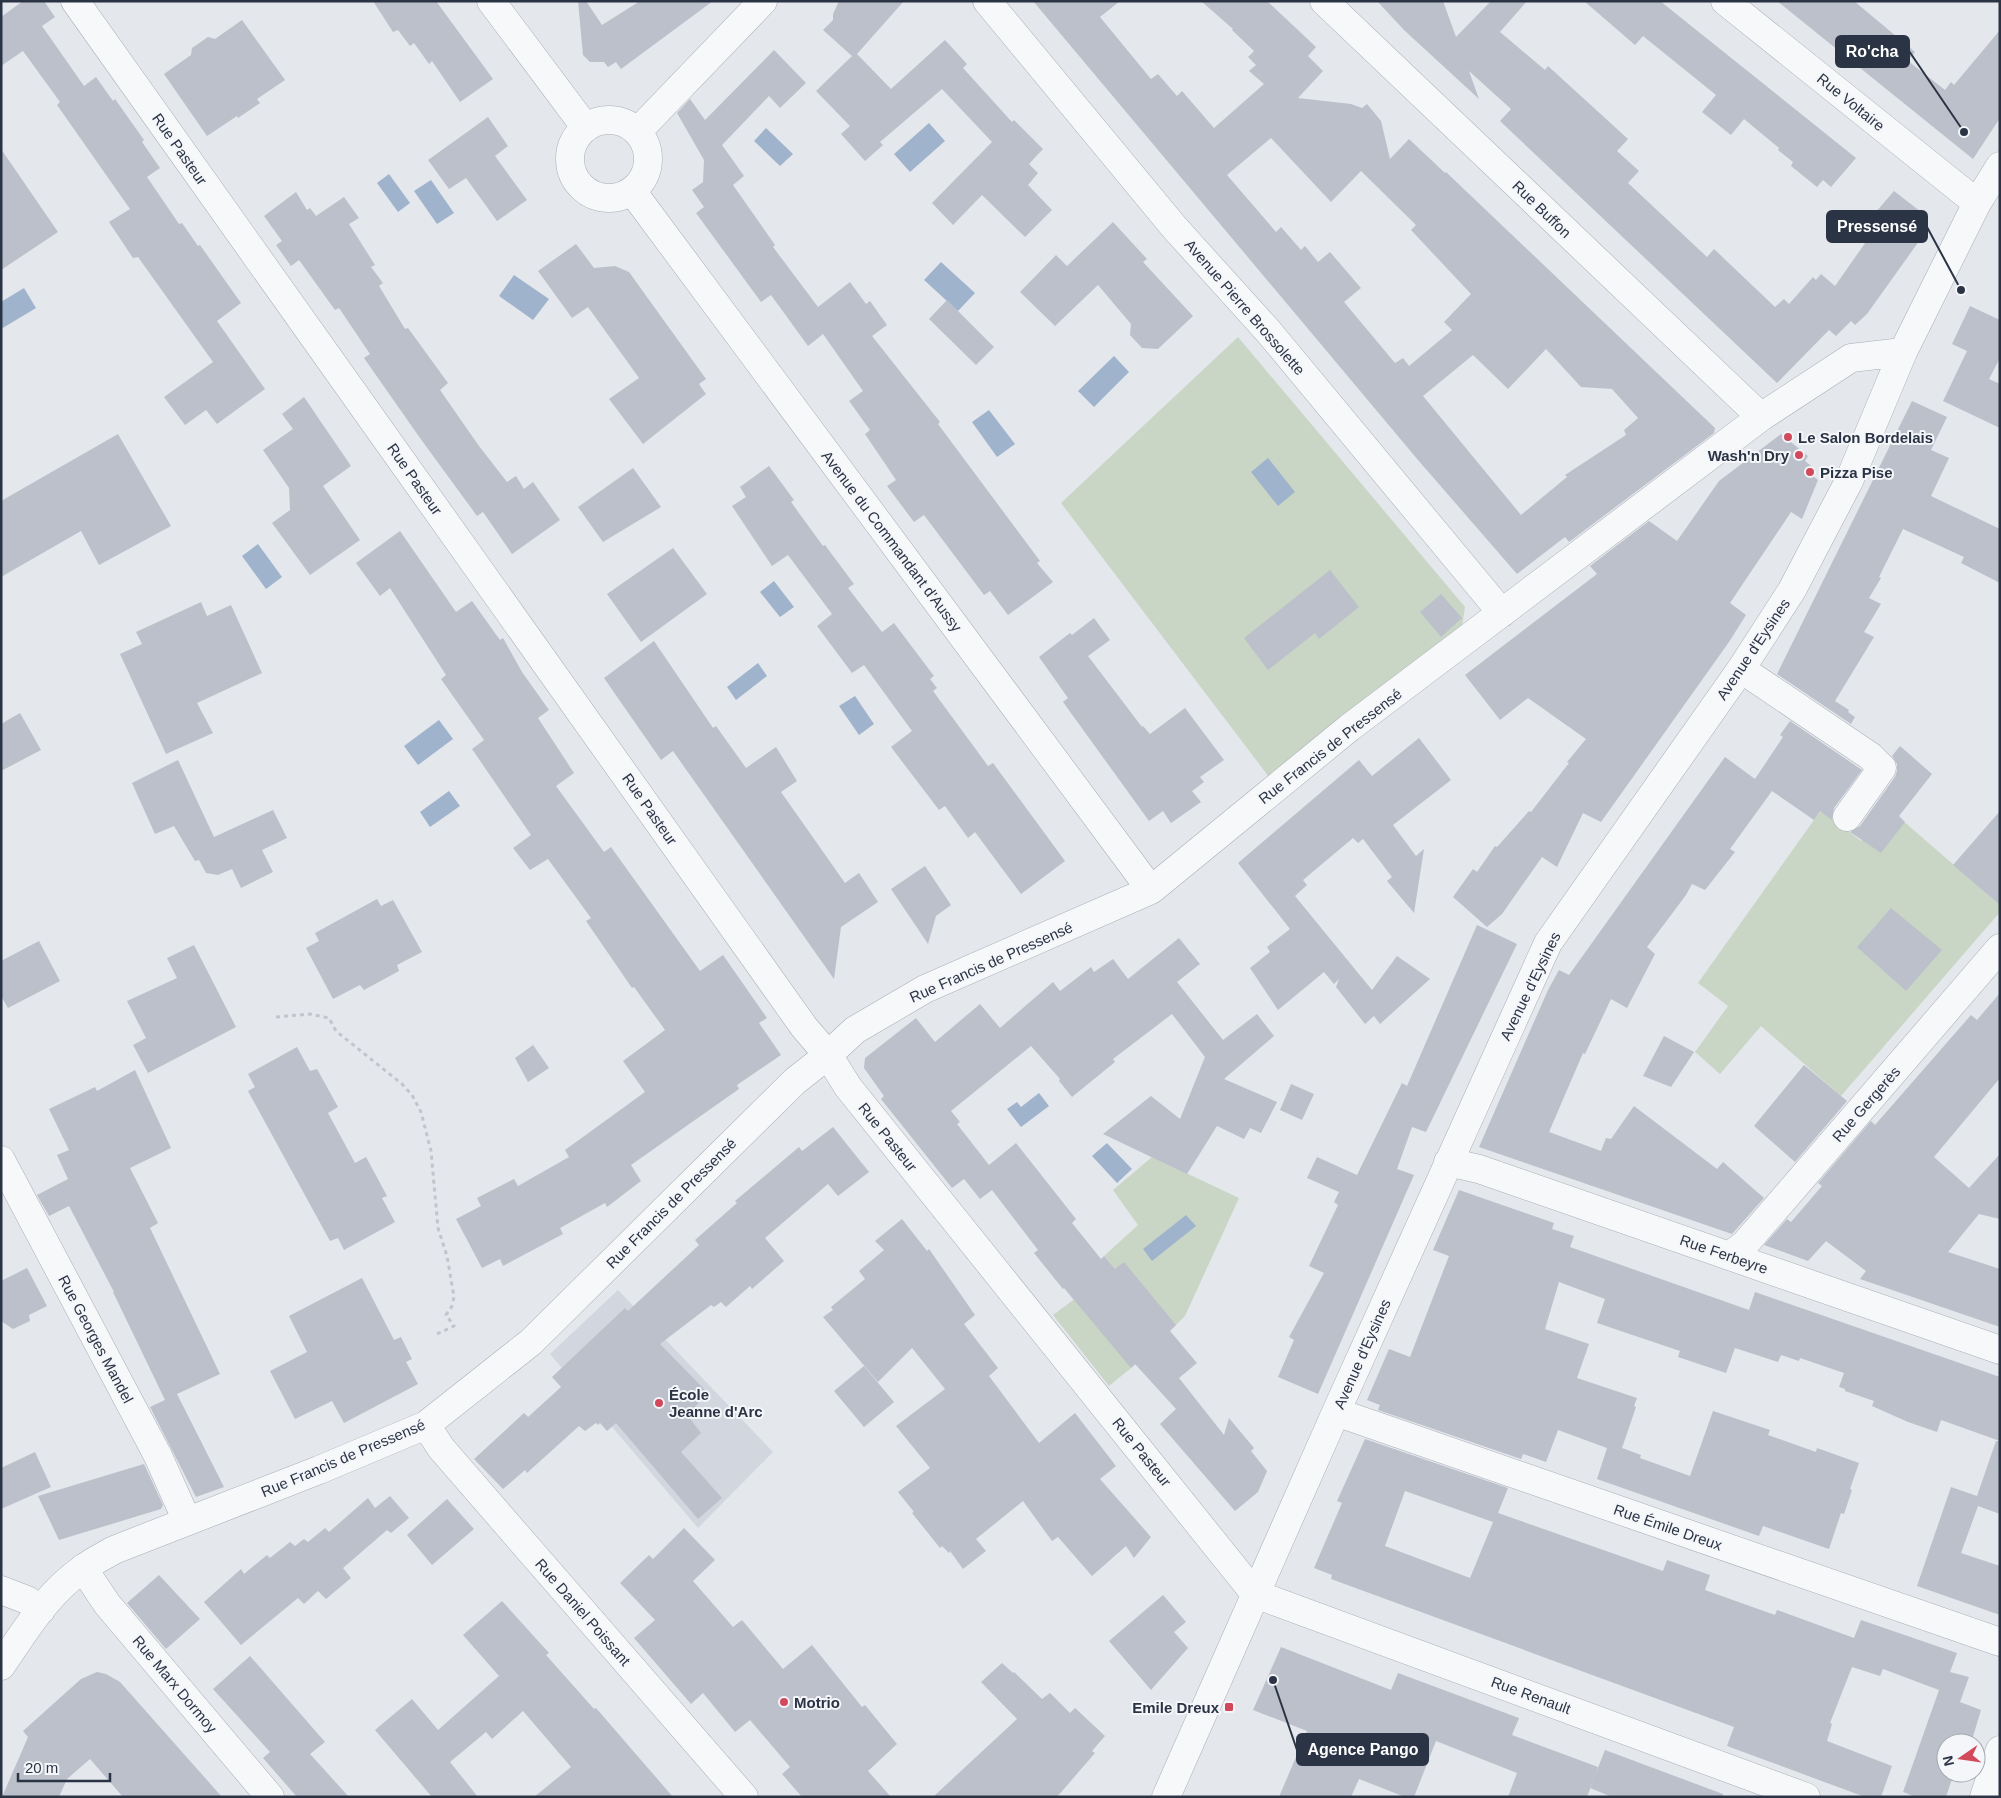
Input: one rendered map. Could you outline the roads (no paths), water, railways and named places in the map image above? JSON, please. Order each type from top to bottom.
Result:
[{"type":"street","name":"Rue Pasteur","points":[[75,1],[798,1019],[828,1055],[848,1087],[1255,1594]]},
{"type":"street","points":[[491,1],[586,128]]},
{"type":"street","points":[[637,132],[763,1]]},
{"type":"street","name":"Avenue Pierre Brossolette","points":[[987,1],[1174,227],[1268,331],[1502,613]]},
{"type":"street","name":"Rue Buffon","points":[[1324,1],[1761,417]]},
{"type":"street","name":"Rue Voltaire","points":[[1726,1],[1977,203]]},
{"type":"street","points":[[612,120],[628,125],[637,132],[645,143],[648,156],[647,169],[642,181],[632,191],[620,196],[606,198],[594,195],[583,188],[574,177],[570,164],[571,150],[576,138],[586,128],[595,123],[612,120]]},
{"type":"street","name":"Avenue d'Eysines","points":[[1166,1797],[1336,1412],[1548,943],[1741,669],[1792,590],[1849,481],[1903,352],[1977,203],[2000,166]]},
{"type":"street","name":"Avenue du Commandant d'Aussy","points":[[632,191],[1151,890]]},
{"type":"street","name":"Rue Francis de Pressensé","points":[[1,1666],[24,1630],[63,1586],[83,1568],[114,1550],[319,1470],[426,1425],[531,1342],[795,1081],[828,1055],[855,1030],[924,989],[1151,890],[1349,728],[1761,417],[1852,358],[1903,352]]},
{"type":"street","points":[[1741,669],[1870,756],[1882,768],[1847,817]]},
{"type":"street","name":"Rue Gergerès","points":[[1729,1256],[1745,1244],[2000,948]]},
{"type":"street","name":"Rue Georges Mandel","points":[[1,1160],[158,1456],[187,1521]]},
{"type":"street","name":"Rue Ferbeyre","points":[[1448,1162],[1479,1169],[2000,1350]]},
{"type":"street","name":"Rue Émile Dreux","points":[[1336,1412],[2000,1642]]},
{"type":"street","name":"Rue Daniel Poissant","points":[[426,1425],[442,1448],[518,1538],[744,1797]]},
{"type":"street","name":"Rue Marx Dormoy","points":[[83,1568],[108,1604],[270,1797]]},
{"type":"street","points":[[1,1590],[27,1600],[40,1610]]},
{"type":"street","name":"Rue Renault","points":[[1255,1594],[1806,1797]]},
{"type":"street","points":[[1984,1797],[2000,1750]]},
{"type":"water","points":[[929,123],[945,141],[910,172],[894,154]]},
{"type":"water","points":[[766,128],[793,154],[780,166],[754,141]]},
{"type":"water","points":[[389,174],[410,203],[398,212],[377,183]]},
{"type":"water","points":[[431,180],[454,213],[437,224],[414,191]]},
{"type":"water","points":[[941,262],[975,293],[958,311],[924,280]]},
{"type":"water","points":[[514,275],[549,299],[533,320],[499,296]]},
{"type":"water","points":[[24,288],[36,308],[1,329],[1,302]]},
{"type":"water","points":[[1114,356],[1129,372],[1094,407],[1078,391]]},
{"type":"water","points":[[989,410],[1015,444],[997,457],[972,422]]},
{"type":"water","points":[[1268,458],[1295,492],[1278,506],[1251,472]]},
{"type":"water","points":[[258,544],[282,577],[266,589],[242,556]]},
{"type":"water","points":[[774,581],[794,607],[780,617],[760,592]]},
{"type":"water","points":[[758,663],[767,676],[736,700],[727,687]]},
{"type":"water","points":[[855,696],[874,724],[859,735],[839,706]]},
{"type":"water","points":[[439,720],[453,739],[418,765],[404,746]]},
{"type":"water","points":[[449,791],[460,806],[430,827],[420,812]]},
{"type":"water","points":[[1039,1093],[1049,1106],[1021,1127],[1007,1109],[1017,1102],[1021,1107]]},
{"type":"water","points":[[1107,1143],[1132,1169],[1117,1183],[1092,1156]]},
{"type":"water","points":[[1186,1215],[1196,1226],[1152,1261],[1143,1249]]},
{"type":"place","name":"Ro'cha","points":[[1964,132]]},
{"type":"place","name":"Pressensé","points":[[1961,290]]},
{"type":"place","name":"Le Salon Bordelais","points":[[1788,437]]},
{"type":"place","name":"Wash'n Dry","points":[[1799,455]]},
{"type":"place","name":"Pizza Pise","points":[[1810,472]]},
{"type":"place","name":"École Jeanne d'Arc","points":[[659,1403]]},
{"type":"place","name":"Agence Pango","points":[[1273,1680]]},
{"type":"place","name":"Motrio","points":[[784,1702]]},
{"type":"place","name":"Emile Dreux","points":[[1229,1707]]}]
